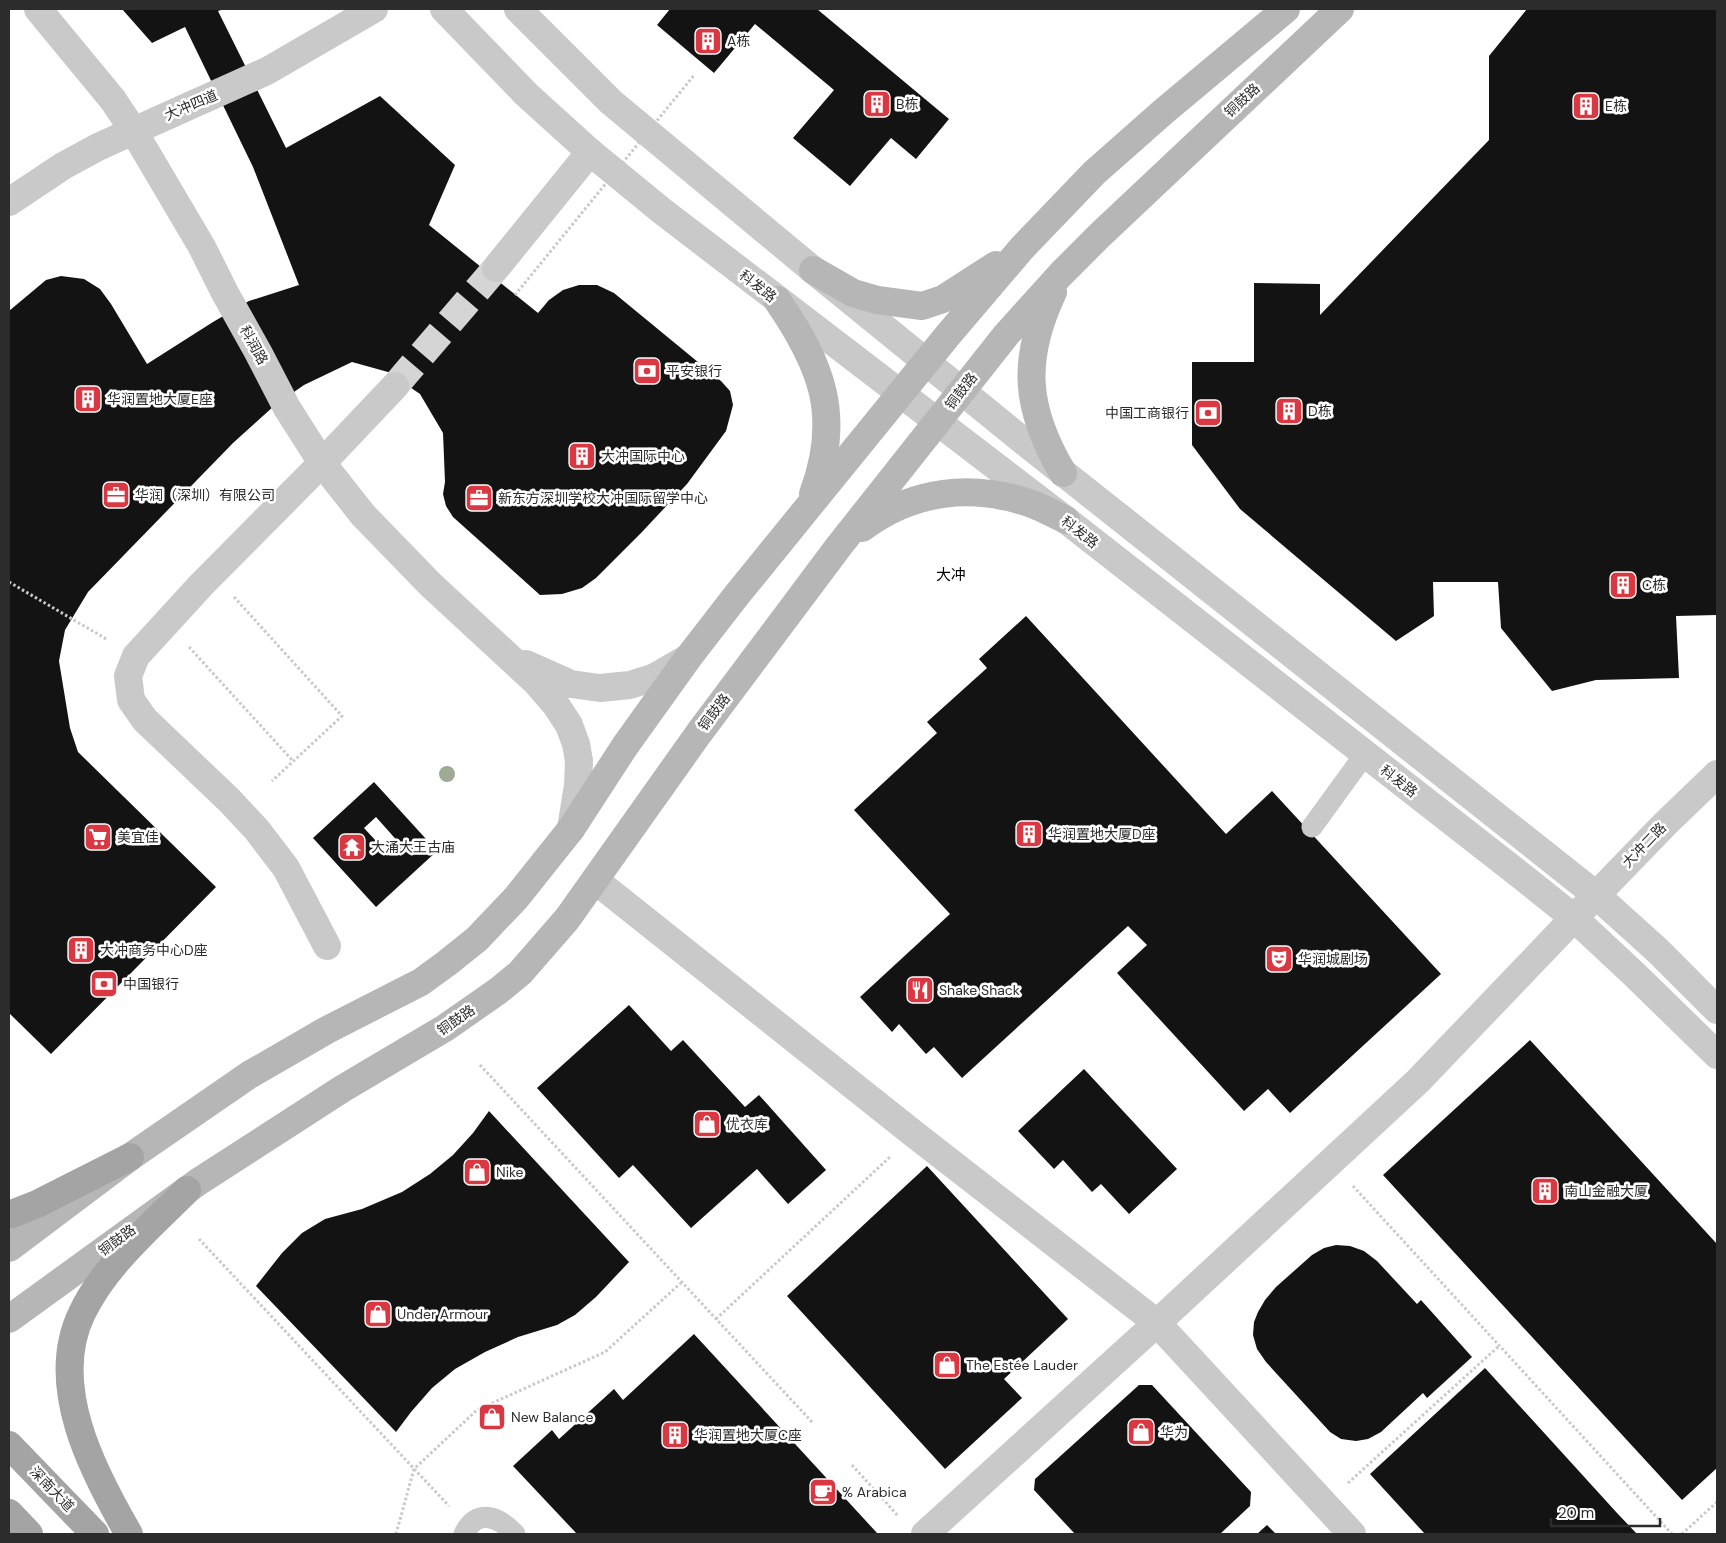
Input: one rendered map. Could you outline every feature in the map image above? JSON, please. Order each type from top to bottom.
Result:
[{"type":"main road","points":[[9,1248],[130,1157],[249,1075],[327,1030],[421,982],[477,938],[516,898],[570,829],[625,746],[688,658],[900,394],[1022,248],[1108,161],[1163,112],[1286,9]]},
{"type":"main road","name":"铜鼓路","points":[[9,1319],[188,1190],[342,1089],[445,1028],[498,991],[520,973],[567,919],[596,881],[699,733],[839,546],[1006,335],[1061,274],[1148,188],[1340,9]]},
{"type":"main road","points":[[813,270],[853,294],[878,300],[922,306],[943,298],[1022,248]]},
{"type":"main road","points":[[1061,274],[1045,310],[1036,339],[1032,368],[1032,393],[1041,430],[1049,449],[1063,473]]},
{"type":"main road","points":[[777,300],[807,346],[820,380],[826,405],[825,448],[820,474],[807,509]]},
{"type":"main road","points":[[839,546],[873,520],[897,507],[922,497],[943,493],[968,492],[1004,496],[1033,504],[1066,520]]},
{"type":"main road","points":[[9,1215],[37,1204],[130,1157]]},
{"type":"main road","points":[[129,1534],[104,1491],[85,1446],[72,1402],[69,1364],[71,1343],[81,1314],[96,1288],[121,1258],[188,1190]]},
{"type":"main road","name":"深南大道","points":[[9,1445],[96,1534]]},
{"type":"main road","points":[[9,1513],[29,1534]]},
{"type":"street","name":"科润路","points":[[38,9],[113,100],[133,130],[202,248],[287,408],[322,463],[363,515],[431,585],[536,682],[556,705],[569,725],[576,744],[579,761],[578,785],[570,829]]},
{"type":"street","name":"大冲四道","points":[[9,202],[63,166],[133,130],[223,92],[267,70],[374,9]]},
{"type":"street","name":"科发路","points":[[444,9],[526,94],[590,152],[662,211],[1066,520],[1574,918],[1717,1055]]},
{"type":"street","points":[[518,9],[611,102],[926,363],[1596,896],[1657,950],[1717,1010]]},
{"type":"street","points":[[496,268],[590,152]]},
{"type":"street","points":[[327,946],[286,868],[257,830],[229,800],[145,720],[130,700],[128,676],[136,656],[167,622],[395,386]]},
{"type":"street","points":[[504,653],[571,684],[600,688],[630,685],[654,677],[688,658]]},
{"type":"street","name":"大冲二路","points":[[913,1527],[1157,1323],[1418,1081],[1665,824],[1717,774]]},
{"type":"street","points":[[596,881],[914,1134],[1157,1323],[1352,1534]]},
{"type":"lane","points":[[1312,827],[1365,754]]},
{"type":"lane","points":[[466,1531],[477,1520],[490,1517],[498,1519],[514,1534]]},
{"type":"path","points":[[515,295],[695,74]]},
{"type":"path","points":[[213,574],[342,716],[272,781]]},
{"type":"path","points":[[9,582],[136,656]]},
{"type":"path","points":[[167,622],[294,761]]},
{"type":"path","points":[[480,1065],[812,1422]]},
{"type":"path","points":[[716,1318],[914,1134]]},
{"type":"path","points":[[1330,1162],[1672,1534]]},
{"type":"path","points":[[199,1240],[414,1469],[466,1531]]},
{"type":"path","points":[[396,1534],[414,1469],[477,1410],[605,1352],[682,1282]]},
{"type":"path","points":[[1324,1505],[1499,1346]]},
{"type":"path","points":[[852,1466],[913,1527]]},
{"type":"path","points":[[1682,1534],[1717,1502]]},
{"type":"building","points":[[122,9],[224,9],[218,11],[286,148],[380,96],[455,165],[429,225],[538,313],[549,300],[563,290],[579,285],[597,285],[614,293],[721,381],[730,391],[733,405],[726,431],[687,484],[596,578],[582,588],[562,594],[540,595],[453,517],[446,506],[443,494],[445,482],[443,433],[420,394],[388,372],[352,362],[304,385],[274,406],[233,443],[88,592],[65,630],[59,661],[70,728],[78,752],[216,887],[51,1054],[9,1013],[9,311],[46,280],[61,276],[84,279],[100,289],[147,364],[249,301],[299,285],[253,167],[185,27],[152,43]]},
{"type":"building","name":"B栋","points":[[670,9],[817,9],[949,119],[916,159],[891,138],[850,186],[793,138],[834,90],[755,24],[714,73],[657,25]]},
{"type":"building","points":[[1527,9],[1717,9],[1717,615],[1676,616],[1679,678],[1596,680],[1552,691],[1501,628],[1498,582],[1433,582],[1434,616],[1396,641],[1240,509],[1192,445],[1192,362],[1254,362],[1254,283],[1320,284],[1320,315],[1489,140],[1489,56]]},
{"type":"building","points":[[1026,616],[1226,834],[1272,791],[1441,974],[1290,1113],[1268,1089],[1244,1111],[1117,973],[1147,945],[1128,926],[962,1078],[934,1047],[926,1054],[899,1024],[892,1032],[860,997],[950,914],[854,810],[937,733],[927,722],[987,668],[979,659]]},
{"type":"building","name":"大涌大王古庙","points":[[374,782],[437,851],[376,907],[313,838]],"holes":[[[376,817],[400,844],[389,855],[364,828]]]},
{"type":"building","points":[[629,1005],[671,1051],[683,1040],[745,1107],[759,1095],[826,1170],[788,1204],[757,1169],[691,1228],[633,1165],[619,1178],[537,1088]]},
{"type":"building","points":[[1530,1040],[1717,1244],[1717,1468],[1682,1500],[1383,1175]]},
{"type":"building","points":[[1084,1069],[1177,1169],[1129,1214],[1101,1184],[1092,1192],[1063,1160],[1054,1169],[1018,1131]]},
{"type":"building","points":[[489,1111],[629,1262],[596,1297],[575,1315],[557,1325],[518,1337],[485,1352],[455,1369],[432,1388],[396,1432],[256,1286],[282,1253],[302,1233],[325,1219],[362,1209],[402,1192],[430,1174],[453,1155],[473,1133]]},
{"type":"building","points":[[927,1166],[1068,1319],[1004,1379],[1022,1398],[945,1469],[787,1296]]},
{"type":"building","points":[[1336,1245],[1350,1246],[1364,1251],[1377,1261],[1417,1304],[1421,1300],[1472,1357],[1427,1398],[1423,1393],[1381,1432],[1368,1439],[1356,1441],[1341,1439],[1330,1432],[1266,1362],[1257,1349],[1253,1335],[1254,1322],[1258,1312],[1276,1287],[1312,1255],[1324,1248]]},
{"type":"building","name":"华润置地大厦C座","points":[[694,1334],[876,1534],[577,1534],[513,1466],[552,1430],[559,1439],[614,1389],[623,1400]]},
{"type":"building","points":[[1485,1368],[1637,1534],[1425,1534],[1370,1474]]},
{"type":"building","name":"华为","points":[[1139,1385],[1152,1385],[1251,1492],[1250,1506],[1220,1534],[1075,1534],[1034,1490],[1035,1479]]},
{"type":"building","points":[[1267,1525],[1276,1534],[1257,1534]]},
{"type":"tunnel","points":[[395,386],[496,268]]},
{"type":"place","name":"A栋","points":[[708,41]]},
{"type":"place","name":"B栋","points":[[877,104]]},
{"type":"place","name":"E栋","points":[[1586,106]]},
{"type":"place","name":"平安银行","points":[[647,371]]},
{"type":"place","name":"华润置地大厦E座","points":[[88,399]]},
{"type":"place","name":"D栋","points":[[1289,411]]},
{"type":"place","name":"中国工商银行","points":[[1208,413]]},
{"type":"place","name":"大冲国际中心","points":[[582,456]]},
{"type":"place","name":"华润（深圳）有限公司","points":[[116,495]]},
{"type":"place","name":"新东方深圳学校大冲国际留学中心","points":[[479,498]]},
{"type":"place","name":"C栋","points":[[1623,585]]},
{"type":"place","name":"华润置地大厦D座","points":[[1029,834]]},
{"type":"place","name":"美宜佳","points":[[98,837]]},
{"type":"place","name":"大涌大王古庙","points":[[352,847]]},
{"type":"place","name":"大冲商务中心D座","points":[[81,950]]},
{"type":"place","name":"华润城剧场","points":[[1279,959]]},
{"type":"place","name":"中国银行","points":[[104,984]]},
{"type":"place","name":"Shake Shack","points":[[920,990]]},
{"type":"place","name":"优衣库","points":[[707,1124]]},
{"type":"place","name":"Nike","points":[[477,1172]]},
{"type":"place","name":"南山金融大厦","points":[[1545,1191]]},
{"type":"place","name":"Under Armour","points":[[378,1314]]},
{"type":"place","name":"The Estée Lauder","points":[[947,1365]]},
{"type":"place","name":"New Balance","points":[[492,1417]]},
{"type":"place","name":"华为","points":[[1141,1432]]},
{"type":"place","name":"华润置地大厦C座","points":[[675,1435]]},
{"type":"place","name":"% Arabica","points":[[823,1492]]},
{"type":"district","name":"大冲","points":[[951,575]]}]
